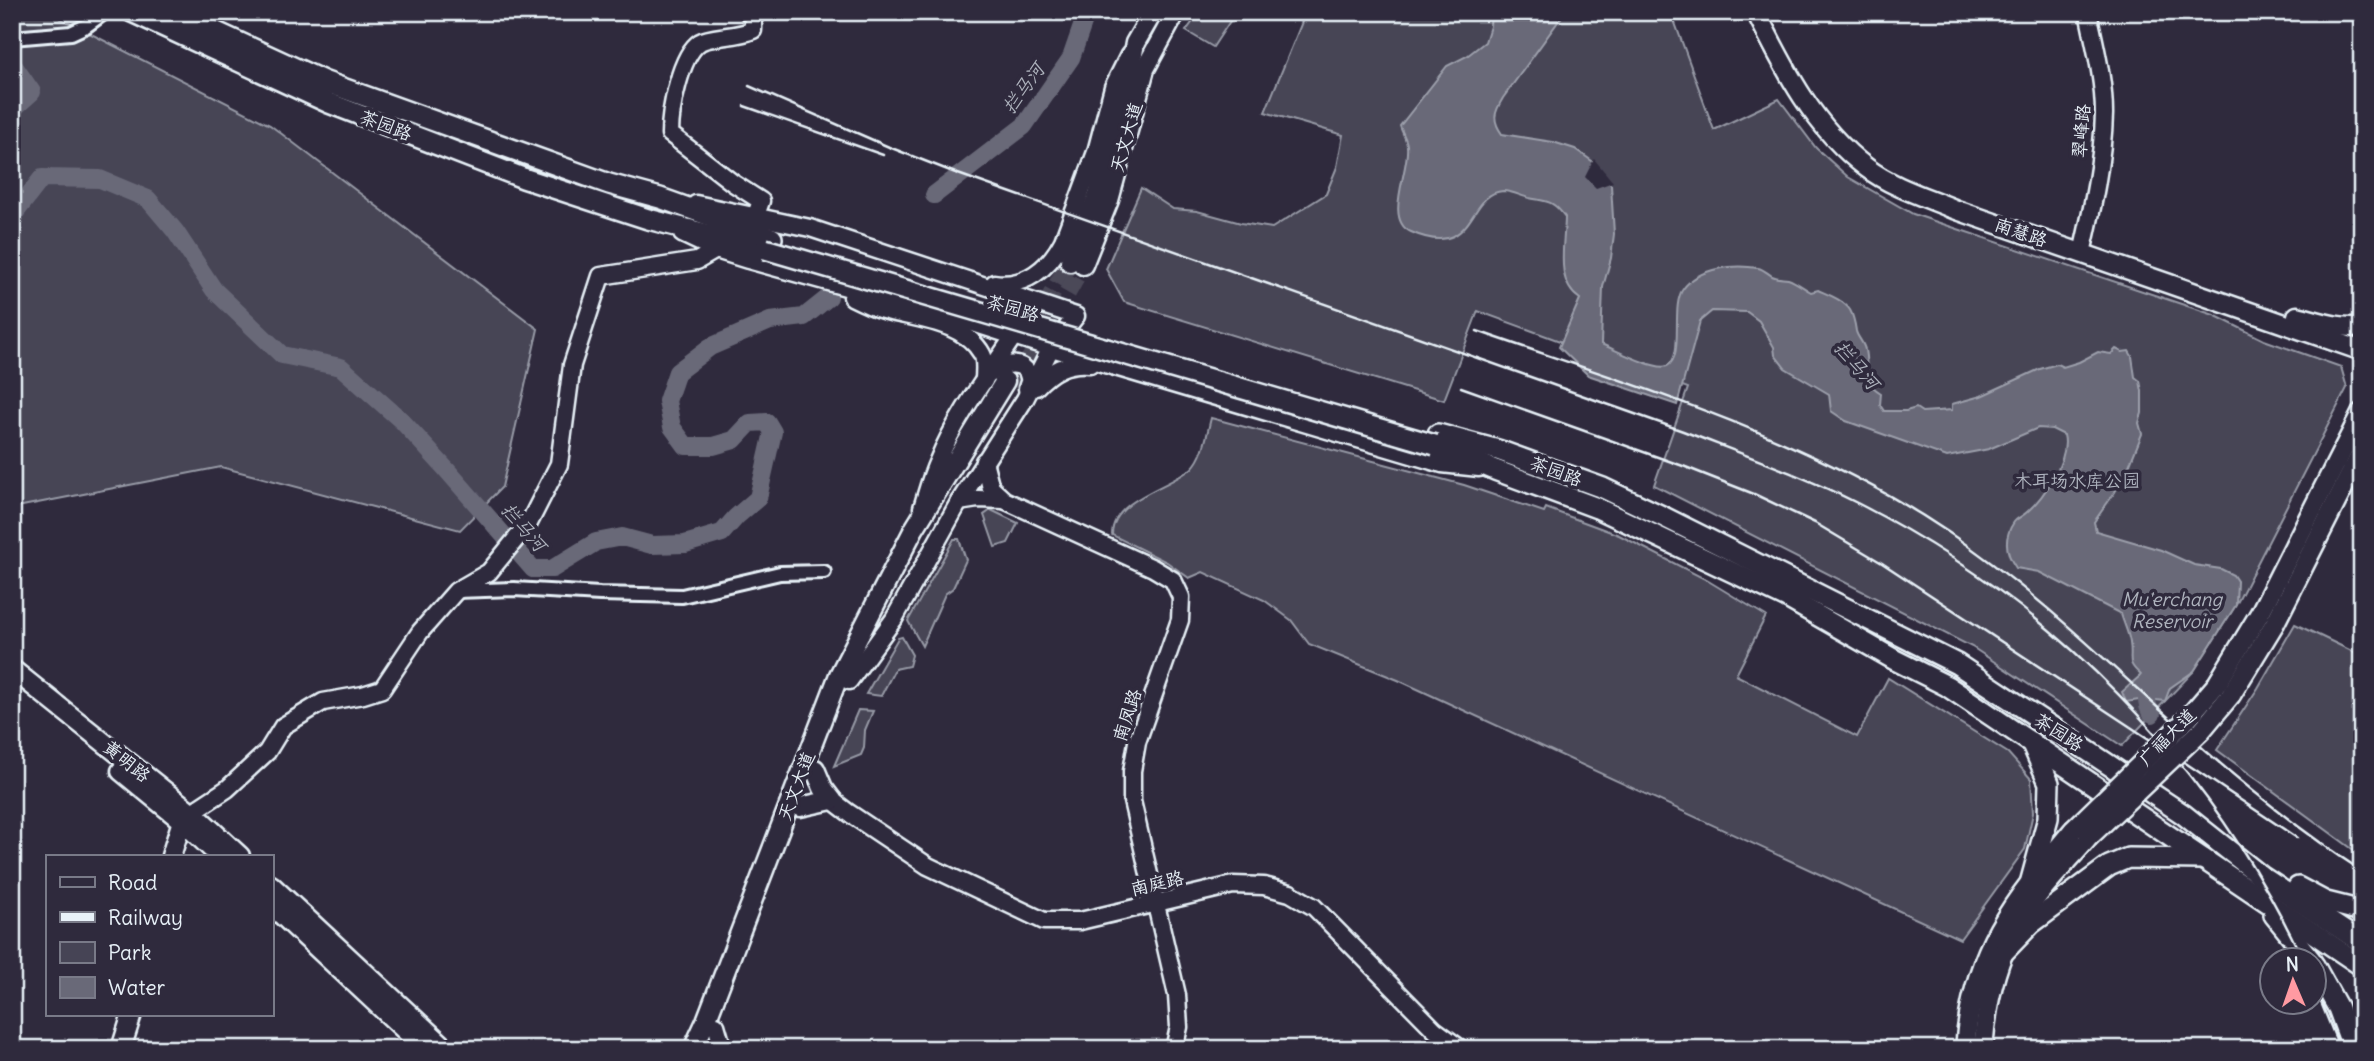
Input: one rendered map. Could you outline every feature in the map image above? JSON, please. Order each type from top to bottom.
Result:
[{"type":"main road","name":"茶园路","points":[[132,12],[329,103],[523,178],[648,219],[768,244],[1252,377],[1436,440],[1495,470],[1597,508],[1787,598],[1895,660],[1947,686],[2362,966]]},
{"type":"main road","name":"茶园路","points":[[173,12],[194,17],[323,81],[608,184],[660,198],[768,244]]},
{"type":"main road","name":"天文大道","points":[[1069,261],[1098,195],[1126,91],[1135,43],[1153,12]]},
{"type":"main road","name":"天文大道","points":[[1069,261],[1109,200],[1145,69],[1176,12]]},
{"type":"main road","name":"南慧路","points":[[1756,12],[1807,106],[1834,137],[1868,168],[1909,191],[2362,339]]},
{"type":"main road","name":"南慧路","points":[[1768,12],[1816,100],[1840,128],[1875,160],[1914,182],[2248,311],[2362,351]]},
{"type":"main road","points":[[2248,311],[2307,340],[2348,354],[2362,365]]},
{"type":"main road","points":[[2297,316],[2331,325],[2353,328],[2362,326]]},
{"type":"main road","name":"天文大道","points":[[693,1049],[839,675],[914,530],[1014,389]]},
{"type":"main road","name":"天文大道","points":[[706,1049],[849,681],[923,537],[1014,389]]},
{"type":"main road","name":"广福大道","points":[[2224,689],[2361,412]]},
{"type":"main road","name":"茶园路","points":[[1436,440],[1498,450],[1603,488],[1957,664],[2183,814],[2260,876],[2362,943]]},
{"type":"main road","name":"广福大道","points":[[1965,1049],[1977,976],[2000,925],[2031,880],[2081,834],[2186,720],[2224,689],[2275,623],[2362,451]]},
{"type":"main road","name":"黄明路","points":[[12,669],[192,821],[218,855]]},
{"type":"main road","name":"黄明路","points":[[12,683],[239,855]]},
{"type":"main road","points":[[2031,741],[2049,783],[2048,818],[2031,880]]},
{"type":"main road","points":[[800,807],[832,800],[823,788],[815,769]]},
{"type":"main road","points":[[2183,814],[2326,902],[2362,911]]},
{"type":"main road","points":[[172,855],[192,821]]},
{"type":"main road","points":[[183,855],[192,821]]},
{"type":"main road","name":"广福大道","points":[[1983,1049],[1993,982],[2003,953],[2015,928],[2081,834]]},
{"type":"main road","points":[[2003,953],[2032,923],[2109,866],[2128,858],[2203,859]]},
{"type":"main road","points":[[273,887],[447,1049]]},
{"type":"main road","points":[[2255,894],[2303,946]]},
{"type":"main road","points":[[273,907],[425,1049]]},
{"type":"main road","points":[[2328,989],[2353,1049]]},
{"type":"main road","points":[[109,1049],[119,1016]]},
{"type":"main road","points":[[121,1049],[131,1016]]},
{"type":"street","points":[[12,38],[71,33],[105,12]]},
{"type":"street","points":[[748,12],[753,19],[753,30],[741,35],[701,41],[687,55],[670,116],[670,134],[733,183],[761,201],[756,215]]},
{"type":"street","name":"翠峰路","points":[[2083,248],[2104,114],[2102,84],[2088,12]]},
{"type":"street","name":"茶园路","points":[[660,198],[756,215],[810,228],[1076,316]]},
{"type":"street","name":"茶园路","points":[[648,219],[716,250],[951,316],[1441,464],[1495,470]]},
{"type":"street","points":[[192,821],[267,752],[283,726],[323,702],[382,689],[419,632],[456,591],[489,572],[529,523],[559,464],[572,365],[601,276],[697,261],[716,250]]},
{"type":"street","points":[[965,279],[1013,283],[1069,261]]},
{"type":"street","points":[[799,274],[878,309],[963,334],[972,340],[984,356],[984,381]]},
{"type":"street","points":[[951,316],[974,314],[982,301],[979,291],[965,279]]},
{"type":"street","name":"天文大道","points":[[914,530],[938,460],[984,381],[1016,337],[1035,303]]},
{"type":"street","name":"天文大道","points":[[849,681],[894,619],[984,461],[1014,389],[1076,316]]},
{"type":"street","points":[[984,381],[997,367],[1007,363],[1018,365],[1026,371],[1029,378],[1014,389]]},
{"type":"street","points":[[1014,389],[1066,365],[1117,367]]},
{"type":"street","points":[[984,461],[991,488],[1004,500]]},
{"type":"street","points":[[959,502],[978,499],[1004,500]]},
{"type":"street","name":"南凤路","points":[[1004,500],[1153,568],[1172,580],[1181,597],[1180,620],[1137,742],[1132,771],[1132,800],[1177,995],[1179,1027],[1174,1049]]},
{"type":"street","points":[[456,591],[514,589],[682,596],[780,573],[824,572]]},
{"type":"street","name":"南庭路","points":[[832,800],[928,866],[1044,921],[1080,921],[1233,885],[1264,886],[1290,893],[1314,906],[1426,1021],[1461,1049]]},
{"type":"street","points":[[716,1026],[723,1049]]},
{"type":"green space","points":[[12,12],[48,12],[270,125],[538,329],[502,487],[460,530],[221,467],[12,508]]},
{"type":"green space","points":[[1200,12],[1236,12],[1213,47],[1186,31]]},
{"type":"green space","name":"木耳场水库公园","points":[[1286,12],[1671,12],[1714,130],[1779,99],[1816,148],[1848,177],[1913,214],[2214,315],[2264,340],[2341,367],[2347,388],[2236,605],[2194,671],[2122,746],[1972,647],[1654,485],[1688,388],[1478,311],[1444,400],[1124,302],[1106,269],[1141,188],[1173,209],[1197,211],[1272,228],[1326,194],[1337,167],[1343,135],[1265,112],[1302,22]]},
{"type":"green space","points":[[1211,418],[1464,485],[1544,512],[1546,508],[1619,535],[1705,579],[1766,616],[1736,675],[1857,737],[1888,678],[2008,753],[2031,779],[2033,813],[2025,849],[1960,939],[1398,680],[1309,644],[1291,620],[1264,600],[1203,572],[1189,578],[1167,562],[1112,535],[1114,523],[1131,503],[1192,468],[1202,451]]},
{"type":"green space","points":[[991,510],[1018,523],[1008,543],[995,547],[984,515]]},
{"type":"green space","points":[[954,539],[959,539],[966,560],[953,588],[945,594],[922,646],[908,621]]},
{"type":"green space","points":[[2295,624],[2362,656],[2362,856],[2217,750],[2258,688]]},
{"type":"green space","points":[[902,637],[912,655],[909,666],[895,669],[881,696],[866,694],[898,638]]},
{"type":"green space","points":[[858,710],[873,711],[865,730],[861,755],[834,766]]},
{"type":"water","name":"Mu'erchang Reservoir","points":[[1491,12],[1565,12],[1503,98],[1496,112],[1496,120],[1502,134],[1553,142],[1575,149],[1592,161],[1611,185],[1614,234],[1603,287],[1601,344],[1645,363],[1667,366],[1675,353],[1679,297],[1683,289],[1698,276],[1739,266],[1760,269],[1774,277],[1791,280],[1811,292],[1818,290],[1847,306],[1864,347],[1867,375],[1871,384],[1881,393],[1880,405],[1884,411],[1916,408],[1922,412],[1952,410],[1952,404],[1981,396],[2040,369],[2057,364],[2063,367],[2098,352],[2111,354],[2116,349],[2129,351],[2135,377],[2140,381],[2142,391],[2139,423],[2142,434],[2115,492],[2094,522],[2096,531],[2161,550],[2194,565],[2221,569],[2233,575],[2237,581],[2236,605],[2194,671],[2170,688],[2165,701],[2146,699],[2126,702],[2122,692],[2141,675],[2131,663],[2129,640],[2121,614],[2039,572],[2016,568],[2010,557],[2008,534],[2015,521],[2034,505],[2048,487],[2063,455],[2064,435],[2052,429],[2038,428],[1989,449],[1947,457],[1846,421],[1831,411],[1829,394],[1785,368],[1775,355],[1774,347],[1759,321],[1747,312],[1712,311],[1700,321],[1677,405],[1588,375],[1559,347],[1580,299],[1572,292],[1564,272],[1565,217],[1553,205],[1503,191],[1482,202],[1468,223],[1448,238],[1432,239],[1411,232],[1403,226],[1398,206],[1407,146],[1400,126],[1447,66],[1467,56],[1485,42]]},
{"type":"pier","points":[[1594,159],[1613,182],[1596,188],[1585,177]]},
{"type":"waterway","name":"拦马河","points":[[934,195],[1024,126],[1071,58],[1087,12]]},
{"type":"waterway","name":"拦马河","points":[[12,63],[32,92],[12,110]]},
{"type":"waterway","name":"拦马河","points":[[12,217],[42,178],[100,179],[148,199],[175,231],[214,290],[282,355],[341,367],[402,421],[533,569],[552,569],[596,542],[622,537],[652,545],[685,544],[722,533],[758,498],[773,432],[767,422],[750,423],[734,440],[713,446],[686,446],[672,427],[667,401],[677,372],[710,347],[770,321],[804,317],[829,297]]},
{"type":"waterway","name":"拦马河","points":[[2151,675],[2147,700],[2152,714]]},
{"type":"tunnel","points":[[1044,308],[1070,262]]},
{"type":"tunnel","points":[[1014,387],[1083,265]]},
{"type":"railway","points":[[749,86],[958,174],[1683,431],[1794,474],[1859,504],[1930,544],[1997,589],[2060,639],[2119,695],[2173,755],[2222,819],[2265,888],[2296,946]]},
{"type":"railway","points":[[744,106],[883,155]]},
{"type":"railway","points":[[1477,331],[1720,416],[1837,468],[1894,498],[1983,556],[2016,582],[2244,784],[2362,871]]},
{"type":"railway","points":[[1461,387],[1683,466],[1754,494],[1815,523],[1882,563],[2158,745]]},
{"type":"railway","points":[[2184,762],[2297,838]]},
{"type":"railway","points":[[2327,1016],[2340,1049]]}]
